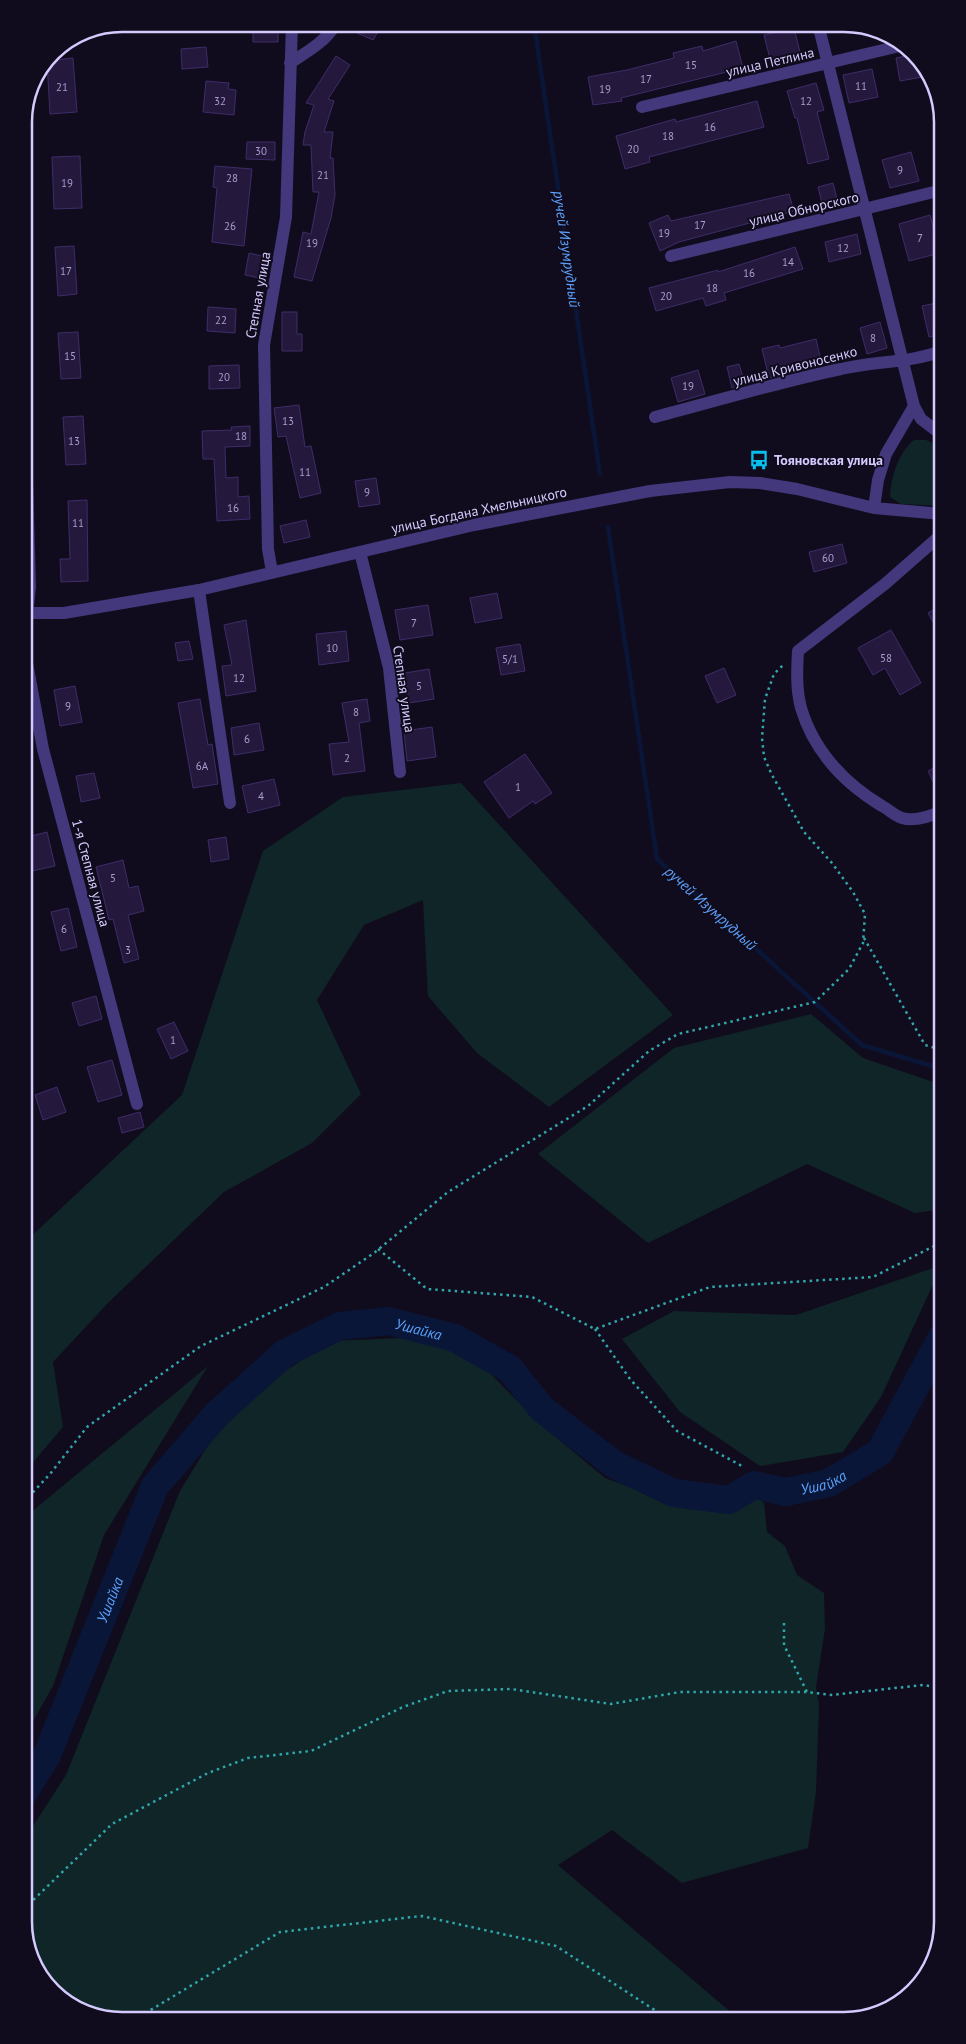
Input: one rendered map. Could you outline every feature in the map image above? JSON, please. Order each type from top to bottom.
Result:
[{"type":"street","name":"Степная улица","points":[[272,572],[268,548],[264,345],[286,217],[292,32]]},
{"type":"street","points":[[290,63],[316,46],[331,32]]},
{"type":"street","points":[[820,33],[914,406],[921,419],[934,429]]},
{"type":"street","name":"улица Петлина","points":[[642,108],[893,48]]},
{"type":"street","name":"улица Обнорского","points":[[671,256],[934,192]]},
{"type":"street","name":"улица Кривоносенко","points":[[655,417],[841,369],[885,361],[919,359],[934,354]]},
{"type":"street","points":[[874,508],[878,480],[886,454],[914,406]]},
{"type":"street","name":"улица Богдана Хмельницкого","points":[[33,613],[64,613],[198,590],[474,525],[650,491],[730,482],[797,489],[874,508],[934,513]]},
{"type":"street","points":[[934,541],[885,584],[798,651],[797,687],[802,709],[819,748],[833,766],[863,795],[902,818],[917,819],[934,814]]},
{"type":"street","name":"Степная улица","points":[[360,552],[390,668],[400,772]]},
{"type":"street","points":[[198,590],[230,803]]},
{"type":"street","name":"1-я Степная улица","points":[[33,696],[42,749],[137,1104]]},
{"type":"path","points":[[32,1493],[87,1427],[202,1346],[324,1287],[378,1249],[448,1192],[588,1106],[649,1051],[678,1034],[815,1002],[849,969],[863,942],[865,914],[853,892],[832,863],[804,832],[764,757],[762,738],[765,699],[774,674],[798,651]]},
{"type":"path","points":[[864,936],[925,1045],[934,1048]]},
{"type":"path","points":[[595,1329],[710,1287],[873,1277],[934,1246]]},
{"type":"path","points":[[378,1249],[427,1289],[532,1297],[595,1329],[630,1379],[677,1431],[742,1466]]},
{"type":"path","points":[[784,1623],[784,1646],[807,1692]]},
{"type":"path","points":[[32,1901],[112,1824],[208,1773],[248,1758],[311,1750],[403,1706],[448,1691],[511,1690],[611,1704],[680,1692],[807,1692],[831,1695],[923,1685],[934,1687]]},
{"type":"path","points":[[149,2011],[280,1932],[422,1916],[556,1946],[657,2012]]},
{"type":"green space","points":[[914,440],[926,440],[934,444],[934,506],[901,504],[890,497],[896,466],[908,445]]},
{"type":"green space","points":[[461,783],[673,1015],[549,1107],[477,1053],[428,996],[423,900],[364,925],[317,1000],[361,1094],[312,1143],[224,1192],[109,1302],[53,1362],[63,1427],[32,1463],[32,1235],[182,1095],[263,851],[343,797]]},
{"type":"green space","points":[[811,1014],[863,1058],[934,1082],[934,1210],[915,1213],[807,1164],[648,1243],[538,1154],[674,1048]]},
{"type":"green space","points":[[934,1268],[934,1282],[881,1397],[843,1452],[760,1466],[680,1412],[622,1339],[674,1311],[796,1315]]},
{"type":"green space","points":[[401,1338],[437,1342],[478,1361],[540,1424],[605,1478],[673,1503],[723,1513],[752,1493],[764,1503],[767,1532],[785,1546],[797,1575],[824,1593],[825,1629],[816,1687],[819,1705],[816,1792],[808,1848],[682,1883],[612,1830],[558,1865],[730,2012],[117,2011],[94,2007],[63,1989],[51,1976],[39,1956],[34,1939],[32,1921],[32,1828],[66,1775],[180,1491],[223,1421],[274,1378],[332,1341]]},
{"type":"green space","points":[[208,1366],[104,1535],[53,1686],[32,1723],[32,1511]]},
{"type":"building","points":[[253,32],[278,32],[278,42],[253,42]]},
{"type":"building","points":[[357,32],[378,32],[373,40]]},
{"type":"building","points":[[773,33],[795,33],[800,52],[770,59],[764,35]]},
{"type":"building","points":[[736,41],[743,68],[621,98],[622,101],[593,105],[588,77],[627,70],[674,58],[673,53],[702,46],[703,51]]},
{"type":"building","points":[[206,47],[208,67],[182,69],[181,49]]},
{"type":"building","points":[[336,56],[350,65],[328,99],[334,101],[324,132],[333,132],[330,158],[333,158],[335,195],[331,218],[312,281],[294,277],[303,232],[311,234],[319,192],[313,192],[311,145],[303,145],[305,132],[314,105],[306,103]]},
{"type":"building","points":[[904,56],[921,77],[900,81],[896,58]]},
{"type":"building","points":[[73,58],[77,112],[50,114],[48,73],[58,60]]},
{"type":"building","points":[[872,69],[878,97],[849,103],[843,75]]},
{"type":"building","points":[[206,81],[229,83],[228,89],[236,90],[234,115],[203,112]]},
{"type":"building","points":[[816,83],[824,110],[817,112],[829,159],[808,164],[797,118],[795,118],[787,91]]},
{"type":"building","points":[[757,101],[764,127],[649,157],[650,162],[625,169],[616,136],[675,119],[676,122]]},
{"type":"building","points":[[247,142],[275,142],[275,160],[246,159]]},
{"type":"building","points":[[911,152],[919,181],[890,188],[882,160]]},
{"type":"building","points":[[80,156],[82,208],[54,209],[52,157]]},
{"type":"building","points":[[215,166],[252,169],[244,246],[212,242],[217,188],[213,187]]},
{"type":"building","points":[[833,183],[837,199],[822,203],[818,187]]},
{"type":"building","points":[[789,194],[794,211],[679,242],[660,251],[649,223],[668,215],[671,221]]},
{"type":"building","points":[[930,215],[934,230],[934,255],[909,261],[899,224]]},
{"type":"building","points":[[857,234],[861,254],[829,262],[825,242]]},
{"type":"building","points":[[74,246],[77,294],[58,296],[55,247]]},
{"type":"building","points":[[795,247],[803,269],[724,293],[726,300],[706,306],[703,298],[656,311],[649,288],[718,270],[718,272]]},
{"type":"building","points":[[249,253],[262,256],[259,278],[245,275]]},
{"type":"building","points":[[934,303],[934,336],[929,337],[922,306]]},
{"type":"building","points":[[208,307],[236,309],[235,333],[207,331]]},
{"type":"building","points":[[282,312],[297,312],[297,334],[302,334],[302,351],[282,351]]},
{"type":"building","points":[[880,322],[887,348],[867,354],[860,328]]},
{"type":"building","points":[[78,332],[81,378],[61,379],[58,333]]},
{"type":"building","points":[[816,339],[822,365],[769,378],[762,349],[779,345],[780,348]]},
{"type":"building","points":[[739,364],[745,384],[732,388],[727,367]]},
{"type":"building","points":[[239,365],[240,388],[209,389],[209,366]]},
{"type":"building","points":[[698,370],[705,394],[678,402],[671,378]]},
{"type":"building","points":[[299,405],[305,447],[311,446],[321,493],[300,498],[286,436],[278,437],[274,408]]},
{"type":"building","points":[[83,416],[86,464],[66,465],[63,417]]},
{"type":"building","points":[[250,426],[250,446],[225,447],[226,478],[238,477],[238,497],[249,496],[250,519],[217,521],[214,459],[203,459],[202,431],[232,430],[231,427]]},
{"type":"building","points":[[376,478],[380,504],[359,507],[355,481]]},
{"type":"building","points":[[87,500],[88,581],[61,582],[60,559],[70,559],[68,501]]},
{"type":"building","points":[[306,520],[310,537],[284,543],[280,526]]},
{"type":"building","points":[[842,544],[847,563],[814,572],[809,552]]},
{"type":"building","points":[[497,593],[502,618],[475,623],[470,598]]},
{"type":"building","points":[[428,605],[433,635],[400,640],[395,610]]},
{"type":"building","points":[[934,610],[934,624],[928,613]]},
{"type":"building","points":[[246,620],[256,691],[226,696],[222,666],[232,665],[224,625]]},
{"type":"building","points":[[891,630],[921,683],[900,695],[885,668],[873,675],[858,648]]},
{"type":"building","points":[[346,631],[349,661],[319,665],[316,634]]},
{"type":"building","points":[[189,641],[193,659],[178,661],[175,643]]},
{"type":"building","points":[[520,644],[525,671],[501,675],[496,648]]},
{"type":"building","points":[[724,668],[736,695],[717,703],[705,676]]},
{"type":"building","points":[[429,669],[434,699],[409,703],[405,673]]},
{"type":"building","points":[[75,686],[82,722],[60,726],[54,690]]},
{"type":"building","points":[[200,699],[208,745],[212,744],[218,784],[193,788],[178,703]]},
{"type":"building","points":[[367,699],[370,721],[359,723],[365,771],[333,775],[329,744],[349,742],[342,703]]},
{"type":"building","points":[[259,723],[264,750],[234,755],[231,728]]},
{"type":"building","points":[[432,727],[436,757],[407,761],[404,731]]},
{"type":"building","points":[[525,754],[552,793],[535,804],[533,801],[509,818],[484,782]]},
{"type":"building","points":[[934,768],[934,783],[928,771]]},
{"type":"building","points":[[94,773],[100,798],[81,802],[76,776]]},
{"type":"building","points":[[274,779],[280,805],[248,813],[242,786]]},
{"type":"building","points":[[47,832],[55,866],[33,871],[33,836]]},
{"type":"building","points":[[226,837],[229,859],[211,862],[208,840]]},
{"type":"building","points":[[123,860],[129,888],[138,886],[144,911],[128,915],[139,959],[124,963],[113,919],[109,920],[96,867]]},
{"type":"building","points":[[68,908],[77,947],[61,951],[51,912]]},
{"type":"building","points":[[96,996],[102,1019],[79,1026],[72,1003]]},
{"type":"building","points":[[174,1022],[188,1051],[171,1059],[157,1029]]},
{"type":"building","points":[[112,1060],[122,1095],[98,1102],[87,1067]]},
{"type":"building","points":[[57,1087],[66,1112],[43,1120],[35,1095]]},
{"type":"building","points":[[140,1112],[144,1127],[122,1133],[118,1118]]},
{"type":"waterway","name":"ручей Изумрудный","points":[[535,33],[600,474]]},
{"type":"waterway","name":"ручей Изумрудный","points":[[608,527],[657,859],[862,1045],[934,1067]]},
{"type":"waterway","name":"Ушайка","points":[[32,1779],[47,1755],[155,1486],[217,1414],[285,1353],[340,1326],[389,1321],[455,1338],[510,1369],[542,1409],[615,1465],[674,1493],[729,1500],[754,1485],[786,1492],[829,1483],[880,1452],[934,1352]]},
{"type":"place","name":"Тояновская улица","points":[[759,460]]}]
